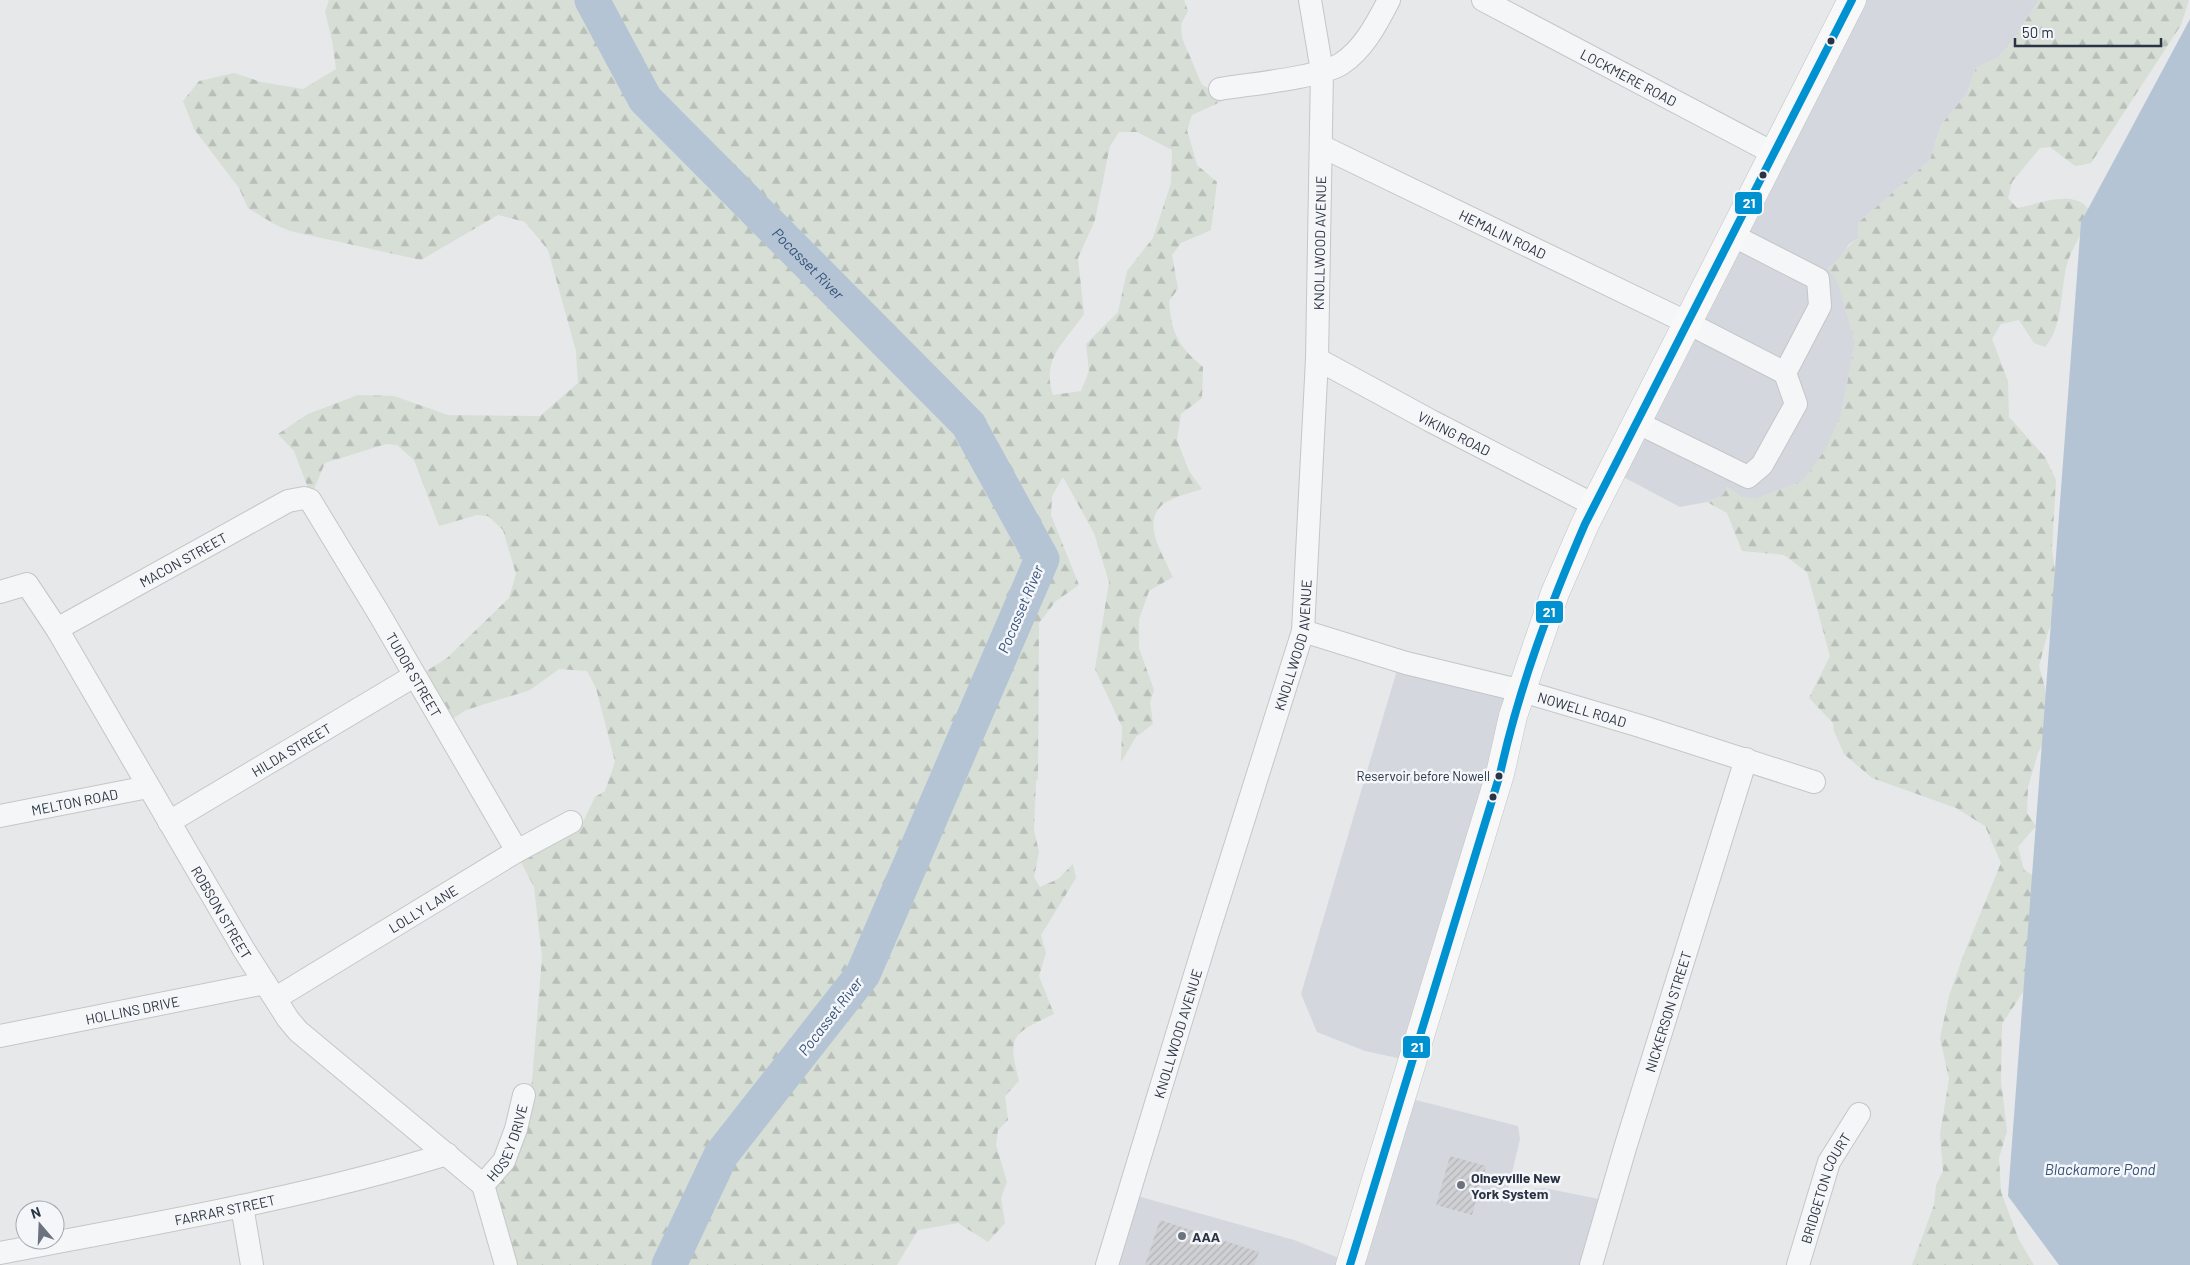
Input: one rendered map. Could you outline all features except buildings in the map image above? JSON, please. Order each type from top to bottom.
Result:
[{"type":"main road","points":[[1350,1265],[1500,774],[1513,716],[1556,593],[1594,505],[1852,0]]},
{"type":"street","name":"KNOLLWOOD AVENUE","points":[[1107,1265],[1205,942],[1303,631],[1318,359],[1321,146],[1310,0]]},
{"type":"street","points":[[1220,89],[1316,72],[1340,65],[1354,53],[1371,33],[1390,0]]},
{"type":"street","name":"LOCKMERE ROAD","points":[[1483,0],[1775,154]]},
{"type":"street","name":"HEMALIN ROAD","points":[[1321,146],[1686,322],[1785,373]]},
{"type":"street","points":[[1636,422],[1748,477],[1762,465],[1796,404],[1785,373],[1820,306],[1818,279],[1732,235]]},
{"type":"street","name":"VIKING ROAD","points":[[1318,359],[1431,421],[1594,505]]},
{"type":"street","name":"MACON STREET","points":[[57,629],[288,500],[304,498],[310,500]]},
{"type":"street","name":"TUDOR STREET","points":[[310,500],[358,578],[517,851]]},
{"type":"street","name":"ROBSON STREET","points":[[0,592],[27,584],[57,629],[168,822],[288,1019],[298,1031],[483,1185]]},
{"type":"street","name":"NOWELL ROAD","points":[[1303,631],[1406,663],[1522,691],[1746,759],[1814,782]]},
{"type":"street","name":"HILDA STREET","points":[[168,822],[414,676]]},
{"type":"street","name":"NICKERSON STREET","points":[[1591,1265],[1624,1148],[1746,759]]},
{"type":"street","name":"MELTON ROAD","points":[[0,816],[148,787]]},
{"type":"street","name":"LOLLY LANE","points":[[271,991],[571,822]]},
{"type":"street","name":"HOLLINS DRIVE","points":[[0,1036],[271,991]]},
{"type":"street","name":"HOSEY DRIVE","points":[[483,1185],[504,1161],[516,1128],[524,1095]]},
{"type":"street","name":"BRIDGETON COURT","points":[[1798,1265],[1829,1162],[1859,1114]]},
{"type":"street","name":"FARRAR STREET","points":[[0,1252],[242,1206],[387,1173],[447,1154]]},
{"type":"street","points":[[483,1185],[506,1265]]},
{"type":"street","points":[[242,1206],[252,1265]]},
{"type":"shaded area","points":[[1853,0],[2039,0],[2008,47],[1997,58],[1976,68],[1967,93],[1941,125],[1930,160],[1858,223],[1859,238],[1849,244],[1839,260],[1828,268],[1838,282],[1855,343],[1841,415],[1826,450],[1803,481],[1756,499],[1741,497],[1727,487],[1723,495],[1707,502],[1680,507],[1614,472]]},
{"type":"shaded area","points":[[1400,660],[1520,689],[1407,1060],[1365,1051],[1317,1032],[1301,994]]},
{"type":"shaded area","points":[[1404,1097],[1518,1126],[1520,1139],[1506,1198],[1526,1201],[1534,1189],[1544,1188],[1609,1201],[1591,1265],[1105,1265],[1134,1195],[1294,1240],[1349,1262]]},
{"type":"green space","points":[[329,0],[1184,0],[1188,11],[1181,24],[1182,38],[1202,85],[1229,98],[1192,115],[1187,130],[1197,165],[1217,182],[1211,230],[1181,243],[1172,255],[1178,289],[1169,301],[1174,331],[1182,346],[1203,367],[1202,398],[1181,414],[1177,440],[1189,471],[1202,489],[1170,500],[1162,505],[1156,513],[1154,531],[1156,540],[1173,577],[1149,591],[1139,619],[1139,648],[1154,690],[1150,702],[1153,724],[1136,737],[1121,762],[1122,727],[1095,669],[1109,582],[1094,533],[1063,477],[1052,496],[1051,515],[1079,585],[1056,601],[1039,623],[1038,779],[1036,781],[1034,830],[1039,852],[1034,877],[1040,887],[1058,879],[1073,864],[1076,878],[1041,935],[1046,953],[1039,976],[1054,1014],[1021,1032],[1016,1038],[1014,1045],[1015,1066],[1019,1081],[1005,1096],[1008,1120],[998,1130],[996,1145],[1007,1182],[1001,1198],[1005,1223],[988,1242],[958,1223],[918,1230],[897,1265],[504,1265],[491,1192],[521,1133],[532,1081],[542,957],[534,887],[520,860],[526,854],[583,822],[595,797],[605,791],[615,762],[596,688],[587,671],[559,669],[530,690],[466,710],[446,723],[417,677],[447,658],[509,598],[516,574],[503,530],[488,516],[477,515],[439,526],[414,460],[397,445],[386,444],[325,463],[311,496],[294,451],[278,434],[308,414],[358,395],[394,396],[448,415],[540,416],[578,383],[576,351],[548,250],[525,222],[498,215],[421,260],[290,231],[274,224],[248,208],[239,188],[194,129],[183,101],[199,81],[234,73],[261,82],[303,89],[336,69],[332,40],[325,12]],"holes":[[[1119,132],[1137,132],[1172,150],[1171,183],[1153,238],[1127,271],[1118,312],[1086,344],[1089,371],[1081,391],[1053,395],[1050,382],[1052,361],[1062,343],[1084,314],[1078,258],[1095,220],[1110,146]]]},
{"type":"green space","points":[[2039,0],[2189,0],[2181,25],[2091,163],[2075,166],[2050,147],[2040,148],[2012,182],[2008,198],[2017,208],[2045,201],[2065,199],[2082,203],[2088,209],[2082,232],[2067,264],[2055,328],[2045,347],[2034,343],[2019,320],[2001,324],[1992,339],[2008,381],[2009,417],[2045,457],[2056,480],[2052,548],[2059,606],[2048,632],[2039,666],[2051,710],[2049,731],[2038,753],[2028,787],[2027,813],[2036,826],[2018,847],[2024,870],[2043,881],[2037,956],[2023,992],[2002,1024],[2001,1080],[2007,1131],[1999,1158],[2001,1192],[2019,1240],[2034,1265],[1912,1265],[1934,1205],[1936,1185],[1943,1171],[1940,1134],[1949,1079],[1940,1038],[1949,996],[1963,956],[2001,863],[1985,826],[1956,808],[1872,778],[1844,754],[1834,731],[1833,723],[1809,698],[1830,656],[1807,572],[1784,555],[1742,551],[1727,513],[1707,502],[1723,495],[1727,487],[1741,497],[1756,499],[1803,481],[1825,450],[1841,415],[1855,343],[1838,283],[1828,268],[1859,238],[1858,223],[1930,160],[1941,125],[1967,93],[1976,68],[1997,58],[2008,47]]},
{"type":"water","name":"Blackamore Pond","points":[[2190,19],[2190,1265],[2059,1265],[2008,1196],[2081,222]]},
{"type":"waterway","name":"Pocasset River","points":[[592,0],[645,99],[968,424],[1042,559],[863,974],[721,1155],[669,1265]]},
{"type":"transit line","name":"21","points":[[1350,1265],[1500,774],[1516,710],[1536,647],[1560,585],[1585,524],[1852,0]]},
{"type":"place","name":"Reservoir before Nowell","points":[[1499,776]]},
{"type":"place","name":"Olneyville New York System","points":[[1461,1185]]},
{"type":"place","name":"AAA","points":[[1182,1236]]}]
